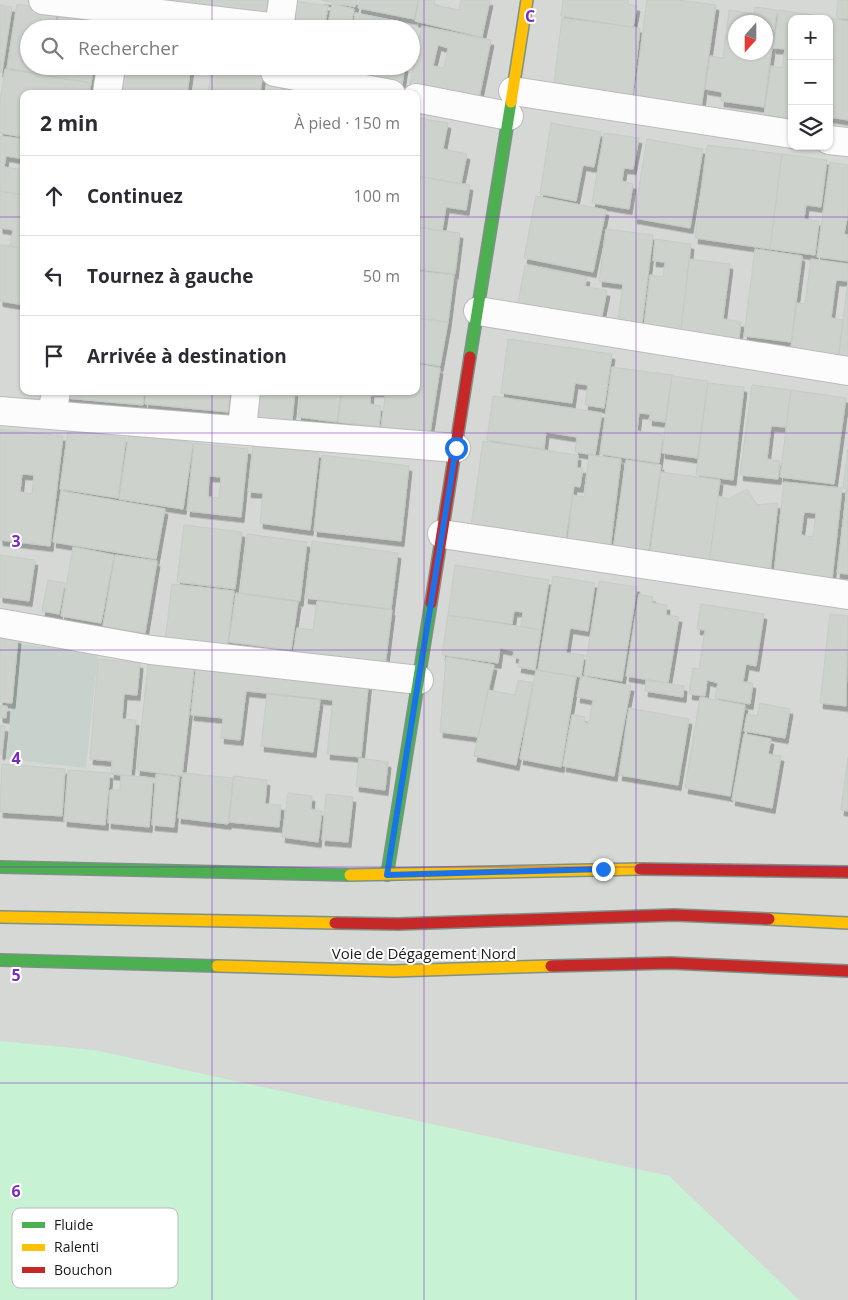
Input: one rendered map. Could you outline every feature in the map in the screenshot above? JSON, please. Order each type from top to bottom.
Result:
[{"type":"main road","points":[[387,875],[527,0]]},
{"type":"main road","points":[[0,867],[185,873],[387,875],[603,869],[848,872]]},
{"type":"main road","name":"Voie de Dégagement Nord","points":[[0,918],[398,924],[674,915],[848,923]]},
{"type":"main road","name":"Voie de Dégagement Nord","points":[[0,960],[394,971],[670,963],[848,971]]},
{"type":"street","points":[[43,0],[121,13],[195,20]]},
{"type":"street","points":[[280,20],[283,0]]},
{"type":"street","points":[[108,90],[110,75]]},
{"type":"street","points":[[275,77],[364,90]]},
{"type":"street","points":[[420,98],[511,103],[788,134]]},
{"type":"street","points":[[833,140],[848,142]]},
{"type":"street","points":[[478,311],[848,371]]},
{"type":"street","points":[[242,429],[246,395]]},
{"type":"street","points":[[0,411],[54,403],[242,429],[456,448]]},
{"type":"street","points":[[442,534],[848,595]]},
{"type":"street","points":[[0,623],[151,650],[419,680]]},
{"type":"shaded area","points":[[0,0],[848,0],[848,1300],[0,1300]]},
{"type":"shaded area","points":[[19,644],[98,653],[86,768],[6,759]]},
{"type":"sand","points":[[0,1041],[94,1050],[669,1176],[799,1300],[0,1300]]},
{"type":"building","points":[[145,0],[197,0],[195,8]]},
{"type":"building","points":[[199,0],[268,0],[265,18],[198,8]]},
{"type":"building","points":[[286,0],[328,6],[326,20],[284,20]]},
{"type":"building","points":[[321,0],[357,0],[355,7]]},
{"type":"building","points":[[360,0],[418,0],[414,19],[358,8]]},
{"type":"building","points":[[419,0],[435,0],[434,5],[459,10],[461,0],[490,0],[482,37],[415,20]]},
{"type":"building","points":[[563,0],[628,0],[628,4],[637,6],[633,27],[561,16]]},
{"type":"building","points":[[647,0],[678,0],[716,5],[700,116],[633,107]]},
{"type":"building","points":[[838,0],[848,0],[848,19],[836,18]]},
{"type":"building","points":[[17,4],[57,11],[56,20],[20,20],[20,70],[7,68]]},
{"type":"building","points":[[332,4],[354,9],[352,20],[329,20]]},
{"type":"building","points":[[0,5],[12,7],[2,72],[0,72]]},
{"type":"building","points":[[755,7],[777,10],[773,40],[773,15],[728,15],[729,10],[754,14]]},
{"type":"building","points":[[779,10],[812,15],[788,15],[788,118],[764,115],[771,66],[782,68],[785,49],[773,48]]},
{"type":"building","points":[[59,12],[101,19],[101,20],[58,20]]},
{"type":"building","points":[[355,13],[391,20],[354,20]]},
{"type":"building","points":[[562,18],[640,28],[632,99],[553,90]]},
{"type":"building","points":[[728,18],[728,60],[770,60],[764,107],[721,101],[722,92],[705,89],[710,56],[723,58]]},
{"type":"building","points":[[833,18],[848,21],[848,120],[833,118]]},
{"type":"building","points":[[422,26],[491,40],[479,98],[410,84],[412,75],[420,75],[420,36]],"holes":[[[438,45],[448,48],[444,68],[433,66]]]},
{"type":"building","points":[[5,69],[20,71],[20,75],[42,75],[91,83],[90,90],[20,90],[20,136],[0,133],[0,101]]},
{"type":"building","points":[[47,75],[92,75],[91,83]]},
{"type":"building","points":[[112,75],[190,75],[188,90],[110,89]]},
{"type":"building","points":[[211,75],[263,75],[261,90],[209,90]]},
{"type":"building","points":[[344,75],[404,75],[401,90],[343,80]]},
{"type":"building","points":[[283,82],[314,90],[282,90]]},
{"type":"building","points":[[420,118],[448,123],[443,149],[467,154],[461,184],[420,177]]},
{"type":"building","points":[[551,123],[601,132],[594,167],[583,165],[576,201],[540,194]]},
{"type":"building","points":[[604,133],[639,138],[633,169],[624,168],[622,181],[633,184],[629,209],[592,203]]},
{"type":"building","points":[[0,136],[20,138],[20,158],[6,156],[4,167],[20,169],[20,194],[0,191]]},
{"type":"building","points":[[647,139],[703,149],[690,228],[634,218]]},
{"type":"building","points":[[707,145],[782,154],[770,249],[695,238]]},
{"type":"building","points":[[782,154],[827,160],[821,207],[806,205],[804,219],[819,221],[815,255],[770,249]]},
{"type":"building","points":[[830,162],[848,165],[848,214],[844,234],[848,235],[848,261],[817,257]]},
{"type":"building","points":[[420,177],[470,185],[466,210],[446,207],[442,231],[420,228]]},
{"type":"building","points":[[0,191],[20,194],[20,247],[10,246],[13,230],[0,228]]},
{"type":"building","points":[[536,196],[606,210],[593,272],[524,258]]},
{"type":"building","points":[[420,228],[460,233],[455,274],[420,270]]},
{"type":"building","points":[[606,229],[653,235],[641,331],[617,328],[623,284],[599,281]]},
{"type":"building","points":[[655,239],[691,244],[680,339],[643,335],[650,275],[663,277],[665,262],[653,261]]},
{"type":"building","points":[[0,245],[20,248],[20,304],[0,301]]},
{"type":"building","points":[[755,249],[802,256],[791,342],[744,336]]},
{"type":"building","points":[[689,259],[730,264],[723,319],[741,322],[738,346],[680,339]]},
{"type":"building","points":[[811,259],[848,264],[848,281],[836,280],[831,318],[843,320],[838,361],[790,355],[797,303],[805,304]]},
{"type":"building","points":[[525,265],[587,277],[585,286],[607,291],[600,325],[517,308]]},
{"type":"building","points":[[420,271],[454,275],[448,322],[420,318]]},
{"type":"building","points":[[848,281],[848,362],[838,361]]},
{"type":"building","points":[[420,318],[448,322],[440,366],[420,363]]},
{"type":"building","points":[[508,339],[612,354],[604,408],[585,405],[588,385],[575,383],[572,403],[501,393]]},
{"type":"building","points":[[420,365],[440,368],[430,433],[381,427],[385,395],[420,395]]},
{"type":"building","points":[[612,367],[672,375],[665,422],[649,420],[650,414],[639,413],[637,431],[663,435],[659,463],[600,454]]},
{"type":"building","points":[[672,376],[708,381],[697,458],[662,453]]},
{"type":"building","points":[[708,383],[744,387],[733,480],[696,475]]},
{"type":"building","points":[[752,385],[791,390],[786,427],[771,426],[767,459],[780,461],[778,479],[740,475]]},
{"type":"building","points":[[791,390],[846,398],[834,484],[780,477]]},
{"type":"building","points":[[65,395],[144,395],[143,405],[65,398]]},
{"type":"building","points":[[146,395],[230,395],[228,412],[145,404]]},
{"type":"building","points":[[254,395],[295,395],[292,421],[251,417]]},
{"type":"building","points":[[301,395],[340,395],[337,422],[298,417]]},
{"type":"building","points":[[341,395],[371,395],[370,404],[381,406],[379,427],[338,422]]},
{"type":"building","points":[[493,396],[602,413],[595,455],[575,452],[577,437],[546,432],[544,449],[487,440]]},
{"type":"building","points":[[0,429],[63,436],[50,546],[0,540]],"holes":[[[22,474],[34,475],[32,494],[20,492]]]},
{"type":"building","points":[[68,430],[126,438],[118,498],[60,489]]},
{"type":"building","points":[[129,433],[193,443],[183,509],[119,499]]},
{"type":"building","points":[[483,441],[578,455],[577,468],[583,468],[580,487],[574,486],[564,549],[470,535]]},
{"type":"building","points":[[194,443],[248,449],[241,517],[187,511]],"holes":[[[209,476],[221,477],[219,498],[208,497]]]},
{"type":"building","points":[[253,444],[319,453],[310,530],[260,523],[263,493],[248,492]]},
{"type":"building","points":[[848,449],[848,489],[843,488]]},
{"type":"building","points":[[322,455],[409,466],[401,541],[314,531]]},
{"type":"building","points":[[589,455],[621,459],[610,550],[567,545],[573,495],[584,497]]},
{"type":"building","points":[[626,460],[661,465],[648,555],[613,550]]},
{"type":"building","points":[[661,472],[720,480],[709,564],[649,560]]},
{"type":"building","points":[[784,482],[842,488],[832,580],[774,574]],"holes":[[[804,512],[816,513],[813,537],[801,535]]]},
{"type":"building","points":[[747,489],[757,505],[778,503],[770,573],[709,564],[718,496],[729,499]]},
{"type":"building","points":[[848,489],[848,574],[837,573]]},
{"type":"building","points":[[61,491],[165,509],[156,559],[53,542]]},
{"type":"building","points":[[184,525],[242,532],[235,589],[177,582]]},
{"type":"building","points":[[247,534],[307,542],[300,601],[240,593]]},
{"type":"building","points":[[312,541],[398,553],[391,609],[305,598]]},
{"type":"building","points":[[73,547],[114,555],[101,623],[61,616]]},
{"type":"building","points":[[0,555],[35,560],[29,601],[0,597]]},
{"type":"building","points":[[115,555],[157,561],[145,633],[103,626]]},
{"type":"building","points":[[455,565],[549,580],[541,630],[521,626],[523,612],[514,611],[512,624],[448,615]]},
{"type":"building","points":[[553,576],[595,583],[588,631],[570,628],[566,653],[584,655],[581,677],[538,670]]},
{"type":"building","points":[[48,580],[65,583],[59,614],[42,611]]},
{"type":"building","points":[[599,581],[637,587],[622,681],[584,675]]},
{"type":"building","points":[[172,584],[234,591],[227,649],[165,641]]},
{"type":"building","points":[[236,593],[298,602],[291,650],[229,642]]},
{"type":"building","points":[[639,594],[653,597],[652,603],[667,605],[666,615],[679,617],[668,683],[626,676]]},
{"type":"building","points":[[317,601],[392,610],[385,666],[293,655],[297,628],[313,630]]},
{"type":"building","points":[[701,604],[764,614],[756,666],[746,664],[743,682],[753,683],[750,704],[715,698],[718,683],[707,680],[705,696],[689,694],[693,668],[699,669],[705,630],[697,629]]},
{"type":"building","points":[[830,614],[848,616],[846,706],[820,703]]},
{"type":"building","points":[[448,615],[541,630],[535,670],[518,667],[520,659],[513,657],[514,651],[500,648],[498,663],[442,655]]},
{"type":"building","points":[[0,636],[18,638],[12,703],[0,702]]},
{"type":"building","points":[[149,655],[195,660],[182,776],[137,770]]},
{"type":"building","points":[[446,657],[494,665],[478,737],[440,732]]},
{"type":"building","points":[[98,659],[140,663],[137,695],[124,694],[122,719],[136,720],[131,776],[111,774],[112,761],[90,759]]},
{"type":"building","points":[[197,660],[369,678],[361,757],[327,754],[333,700],[246,691],[240,740],[221,738],[223,718],[191,715]]},
{"type":"building","points":[[536,670],[576,677],[561,767],[520,759]]},
{"type":"building","points":[[581,676],[631,686],[614,776],[563,766],[572,715],[585,717],[584,722],[589,724],[593,700],[577,697]]},
{"type":"building","points":[[518,680],[533,683],[516,765],[474,756],[488,690],[515,695]]},
{"type":"building","points":[[646,680],[684,686],[683,697],[645,691]]},
{"type":"building","points":[[267,694],[320,700],[313,752],[261,746]]},
{"type":"building","points":[[700,697],[745,705],[730,796],[685,788]]},
{"type":"building","points":[[760,703],[790,709],[785,738],[744,731],[747,714],[757,716]]},
{"type":"building","points":[[0,706],[7,706],[6,718],[0,717]]},
{"type":"building","points":[[629,708],[689,719],[678,785],[619,775]]},
{"type":"building","points":[[0,726],[5,726],[2,754],[0,754]]},
{"type":"building","points":[[744,734],[771,739],[768,754],[781,756],[772,808],[732,800]]},
{"type":"building","points":[[848,757],[848,811],[841,810]]},
{"type":"building","points":[[359,758],[388,762],[385,790],[356,786]]},
{"type":"building","points":[[2,764],[65,769],[62,816],[0,812]]},
{"type":"building","points":[[68,770],[110,773],[105,825],[64,821]]},
{"type":"building","points":[[183,773],[233,778],[228,824],[178,818]]},
{"type":"building","points":[[156,774],[179,777],[174,827],[152,825]]},
{"type":"building","points":[[121,775],[153,778],[149,827],[108,823],[110,790],[120,790]]},
{"type":"building","points":[[234,776],[267,780],[265,804],[281,805],[279,827],[229,822]]},
{"type":"building","points":[[288,793],[312,796],[311,809],[322,811],[318,842],[282,837]]},
{"type":"building","points":[[326,794],[353,797],[348,842],[322,840]]},
{"type":"traffic: fast","points":[[470,357],[511,102]]},
{"type":"traffic: fast","points":[[387,875],[431,603]]},
{"type":"traffic: fast","points":[[0,867],[350,875]]},
{"type":"traffic: fast","points":[[0,960],[217,966]]},
{"type":"traffic: slow","points":[[511,102],[527,0]]},
{"type":"traffic: slow","points":[[350,875],[640,869]]},
{"type":"traffic: slow","points":[[0,917],[335,923]]},
{"type":"traffic: slow","points":[[769,919],[848,923]]},
{"type":"traffic: slow","points":[[217,966],[394,971],[551,966]]},
{"type":"traffic: jam","points":[[431,603],[470,357]]},
{"type":"traffic: jam","points":[[640,869],[848,872]]},
{"type":"traffic: jam","points":[[335,923],[398,924],[674,915],[769,919]]},
{"type":"traffic: jam","points":[[551,966],[670,963],[848,971]]},
{"type":"route","points":[[456,448],[387,875],[603,869]]}]
